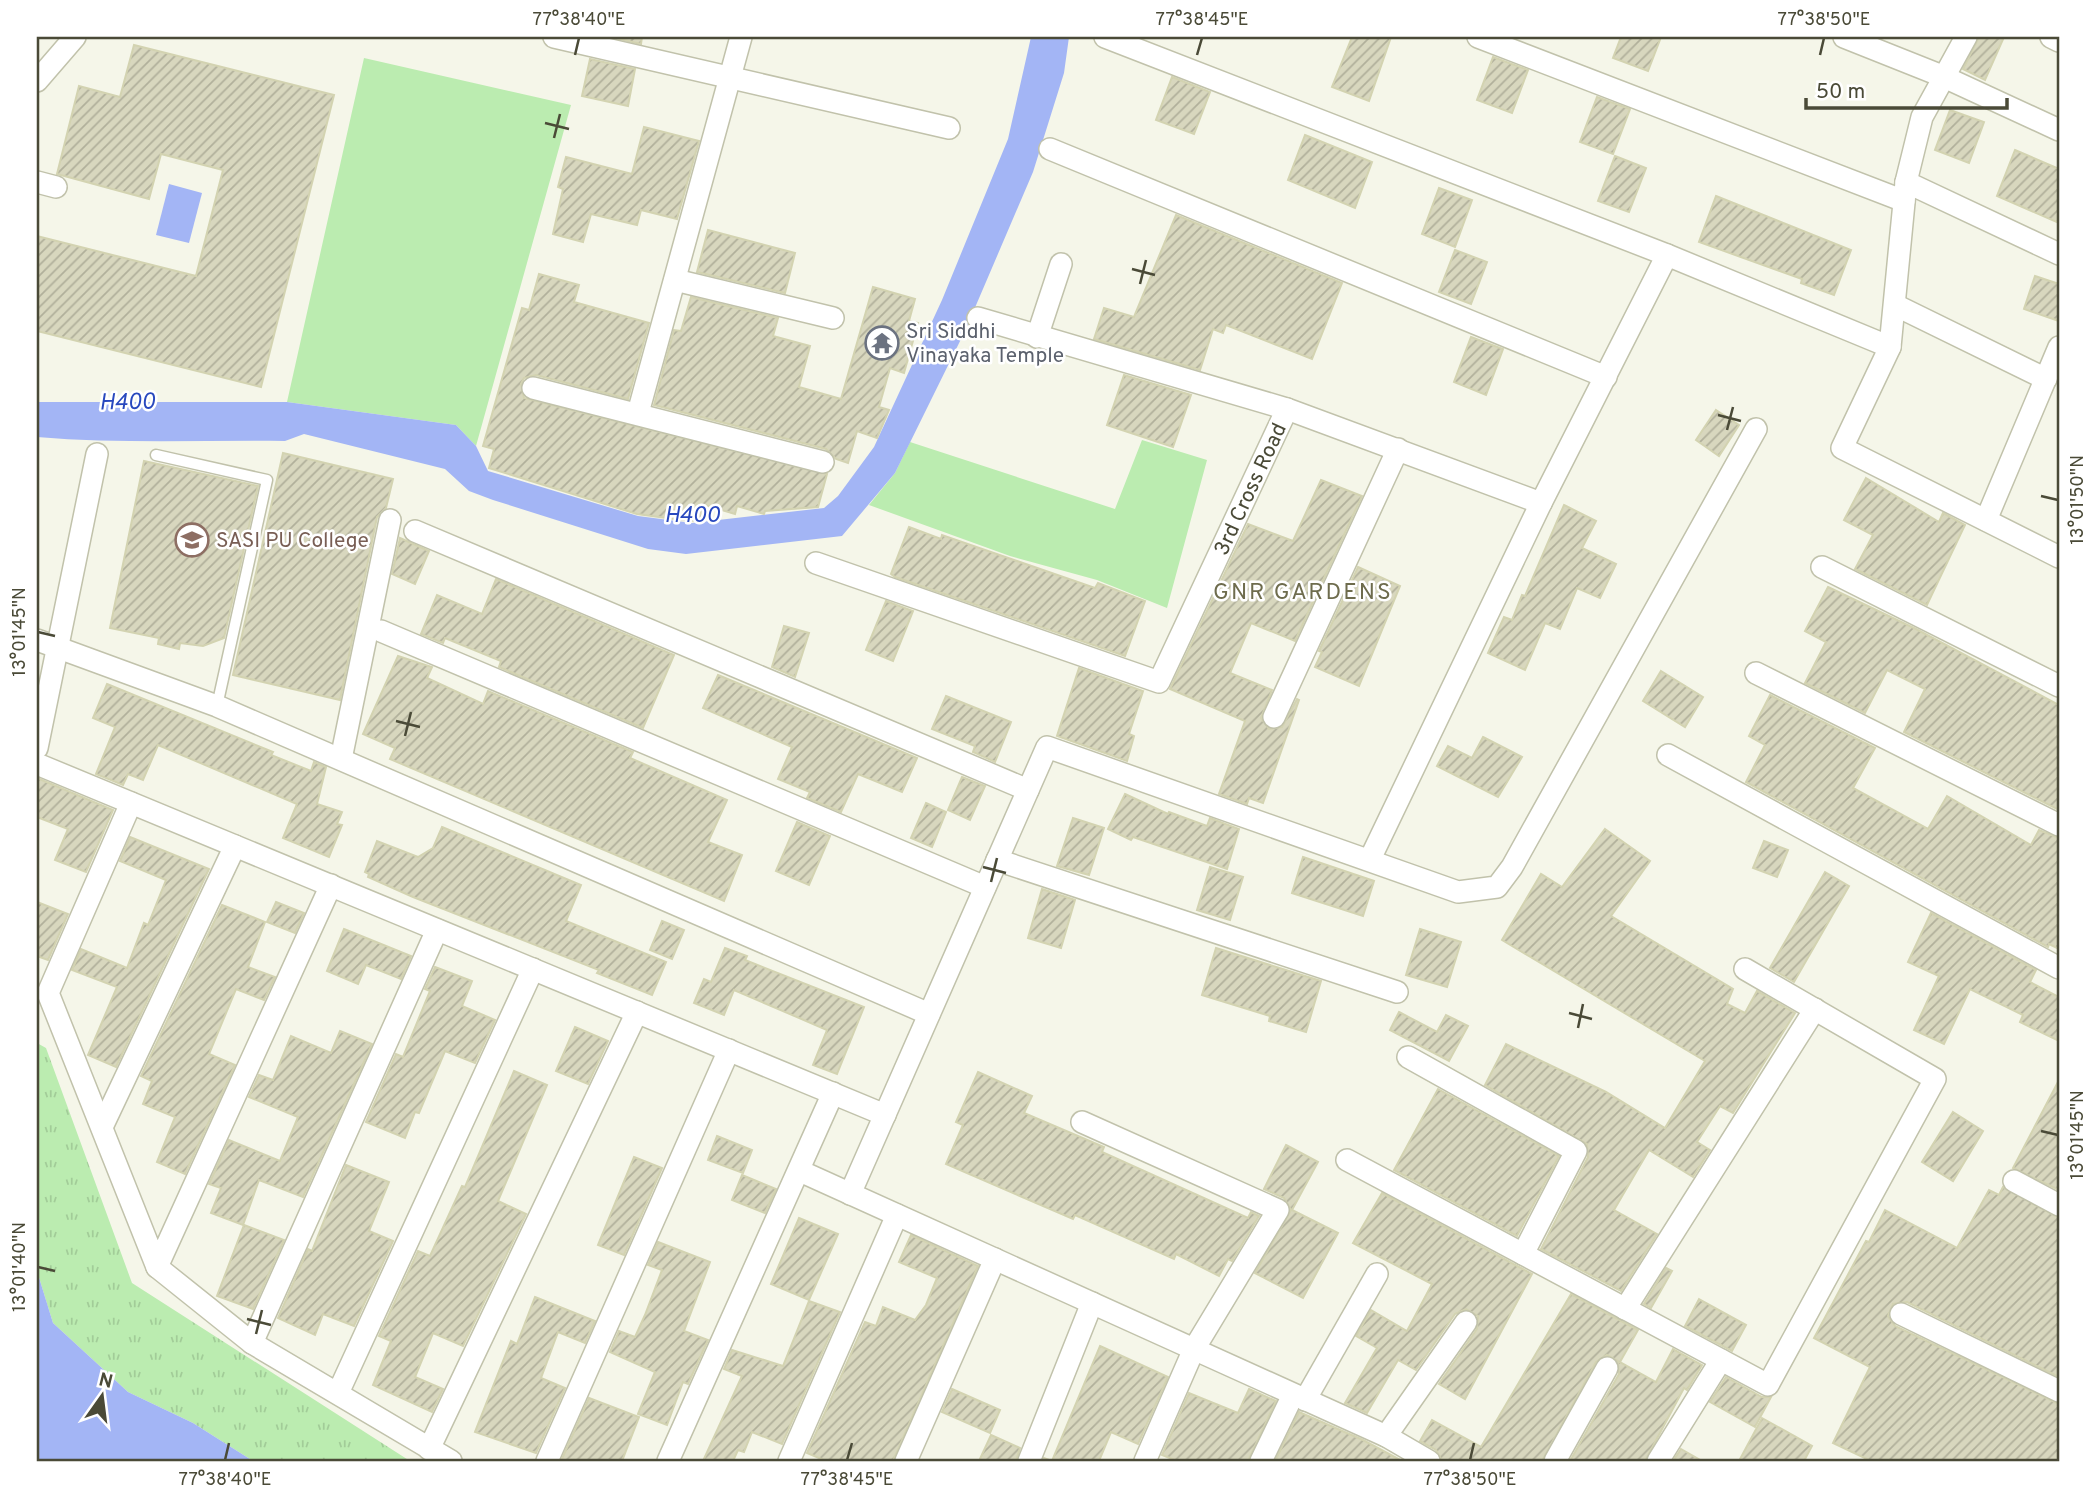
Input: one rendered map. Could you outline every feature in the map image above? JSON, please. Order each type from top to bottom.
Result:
[{"type":"street","points":[[37,81],[75,37]]},
{"type":"street","points":[[554,37],[577,39],[949,128]]},
{"type":"street","points":[[638,414],[733,75],[741,37]]},
{"type":"street","points":[[1105,37],[1667,255],[1890,347]]},
{"type":"street","points":[[1478,37],[1905,192],[2059,254]]},
{"type":"street","points":[[1844,37],[1942,76],[2059,130]]},
{"type":"street","points":[[1966,37],[1942,76],[1922,117],[1905,192],[1890,347],[1842,448],[2059,557]]},
{"type":"street","points":[[2051,37],[2059,41]]},
{"type":"street","points":[[1050,149],[1606,377]]},
{"type":"street","points":[[1370,859],[1541,503],[1667,255]]},
{"type":"street","points":[[1037,337],[1060,264]]},
{"type":"street","points":[[675,280],[833,318]]},
{"type":"street","points":[[1895,305],[2046,379]]},
{"type":"street","points":[[978,318],[1287,410],[1541,503]]},
{"type":"street","points":[[1986,520],[2059,347]]},
{"type":"street","points":[[533,388],[823,462]]},
{"type":"street","name":"3rd Cross Road","points":[[816,563],[1159,682],[1287,410]]},
{"type":"street","points":[[850,1194],[1047,747],[1458,892],[1497,887],[1519,855],[1756,429]]},
{"type":"street","points":[[1274,717],[1398,449]]},
{"type":"street","points":[[37,748],[97,454]]},
{"type":"street","points":[[341,759],[390,520]]},
{"type":"street","points":[[415,531],[1028,790]]},
{"type":"street","points":[[1822,567],[2059,686]]},
{"type":"street","points":[[381,631],[985,887]]},
{"type":"street","points":[[37,640],[217,706],[929,1014]]},
{"type":"street","points":[[1756,673],[2059,825]]},
{"type":"street","points":[[1668,755],[2059,968]]},
{"type":"street","points":[[37,764],[885,1115]]},
{"type":"street","points":[[131,803],[48,993],[157,1267],[251,1343],[451,1461]]},
{"type":"street","points":[[102,1127],[235,846]]},
{"type":"street","points":[[997,860],[1397,992]]},
{"type":"street","points":[[157,1267],[331,886]]},
{"type":"street","points":[[251,1343],[438,930]]},
{"type":"street","points":[[338,1393],[533,969]]},
{"type":"street","points":[[1347,1160],[1768,1385],[1935,1079],[1745,969]]},
{"type":"street","points":[[1625,1309],[1815,1009]]},
{"type":"street","points":[[429,1450],[637,1012]]},
{"type":"street","points":[[547,1461],[729,1050]]},
{"type":"street","points":[[1408,1057],[1576,1151],[1523,1254]]},
{"type":"street","points":[[668,1461],[833,1093]]},
{"type":"street","points":[[1082,1122],[1278,1210],[1194,1349],[1145,1461]]},
{"type":"street","points":[[800,1171],[1385,1436],[1429,1461]]},
{"type":"street","points":[[2014,1181],[2059,1205]]},
{"type":"street","points":[[789,1461],[897,1215]]},
{"type":"street","points":[[906,1461],[995,1259]]},
{"type":"street","points":[[1261,1461],[1377,1274]]},
{"type":"street","points":[[1029,1461],[1092,1303]]},
{"type":"street","points":[[1902,1314],[2059,1391]]},
{"type":"street","points":[[1385,1436],[1466,1322]]},
{"type":"street","points":[[1658,1461],[1721,1360]]},
{"type":"street","points":[[1555,1461],[1607,1368]]},
{"type":"lane","points":[[156,455],[267,480],[217,706]]},
{"type":"green space","points":[[364,58],[571,105],[476,446],[456,425],[287,402]]},
{"type":"green space","points":[[1142,440],[1207,460],[1167,608],[1097,580],[1010,556],[869,505],[895,473],[910,442],[1115,509]]},
{"type":"green space","points":[[37,1043],[46,1048],[132,1283],[410,1461],[253,1461],[193,1423],[128,1392],[53,1323],[37,1271]]},
{"type":"water","points":[[1031,37],[1069,37],[1064,73],[1033,172],[965,331],[895,473],[842,536],[686,554],[648,549],[493,500],[469,491],[445,469],[304,434],[285,441],[130,441],[37,437],[37,402],[287,402],[456,425],[476,446],[488,471],[638,516],[692,523],[824,508],[838,496],[874,447],[942,300],[1008,139]]},
{"type":"water","points":[[169,184],[202,193],[189,243],[156,235]]},
{"type":"water","points":[[37,1271],[53,1323],[128,1392],[193,1423],[253,1461],[37,1461]]},
{"type":"building","points":[[611,37],[642,37],[641,44]]},
{"type":"building","points":[[1352,37],[1391,37],[1369,101],[1332,87]]},
{"type":"building","points":[[1621,37],[1661,37],[1648,71],[1613,58]]},
{"type":"building","points":[[1979,37],[2004,37],[1985,80],[1963,69]]},
{"type":"building","points":[[134,45],[334,95],[261,387],[37,331],[37,236],[196,276],[223,170],[161,154],[149,199],[57,174],[79,86],[120,97]]},
{"type":"building","points":[[1493,57],[1528,70],[1512,113],[1477,100]]},
{"type":"building","points":[[590,59],[635,69],[628,106],[582,96]]},
{"type":"building","points":[[1172,77],[1210,92],[1194,134],[1156,120]]},
{"type":"building","points":[[1597,97],[1630,109],[1613,154],[1580,142]]},
{"type":"building","points":[[1950,110],[1984,122],[1969,163],[1935,150]]},
{"type":"building","points":[[644,127],[699,141],[677,219],[641,210],[637,225],[591,214],[583,242],[553,234],[563,189],[558,187],[566,157],[632,174]]},
{"type":"building","points":[[1305,135],[1372,162],[1355,208],[1288,180]]},
{"type":"building","points":[[2015,150],[2059,169],[2059,223],[1997,196]]},
{"type":"building","points":[[1615,156],[1646,168],[1629,212],[1598,201]]},
{"type":"building","points":[[1439,188],[1472,200],[1455,247],[1422,234]]},
{"type":"building","points":[[1716,196],[1851,250],[1834,295],[1801,283],[1802,279],[1699,242]]},
{"type":"building","points":[[1176,215],[1342,283],[1312,359],[1226,325],[1223,333],[1213,329],[1200,370],[1094,339],[1104,308],[1134,317]]},
{"type":"building","points":[[708,230],[795,253],[785,293],[697,272]]},
{"type":"building","points":[[1455,250],[1487,262],[1471,304],[1439,292]]},
{"type":"building","points":[[539,274],[579,285],[574,302],[649,323],[628,399],[536,375],[524,378],[521,384],[524,398],[827,474],[818,507],[765,511],[764,514],[737,506],[735,514],[705,505],[700,521],[681,520],[637,514],[489,468],[494,449],[483,446],[522,308],[529,310]]},
{"type":"building","points":[[2035,276],[2059,284],[2059,321],[2024,309]]},
{"type":"building","points":[[873,287],[915,299],[909,321],[918,323],[904,373],[890,368],[879,407],[889,410],[877,438],[857,431],[848,463],[836,459],[826,449],[654,405],[674,330],[681,331],[691,297],[778,318],[773,336],[810,346],[799,387],[841,399]]},
{"type":"building","points":[[1471,337],[1503,349],[1486,395],[1454,382]]},
{"type":"building","points":[[1124,375],[1191,395],[1173,447],[1107,425]]},
{"type":"building","points":[[1716,410],[1739,425],[1719,456],[1696,440]]},
{"type":"building","points":[[283,453],[393,479],[386,508],[377,517],[340,700],[233,675]]},
{"type":"building","name":"SASI PU College","points":[[144,461],[258,486],[224,638],[203,646],[180,643],[179,649],[158,644],[159,638],[110,628]]},
{"type":"building","points":[[1866,478],[1939,522],[1943,513],[1965,525],[1927,605],[1855,569],[1873,535],[1844,520]]},
{"type":"building","points":[[1321,480],[1362,496],[1295,641],[1251,623],[1230,673],[1272,690],[1261,718],[1269,729],[1282,727],[1297,699],[1299,700],[1263,803],[1249,798],[1247,804],[1219,794],[1245,721],[1170,689],[1248,524],[1293,541]]},
{"type":"building","points":[[1564,505],[1596,521],[1582,548],[1616,564],[1600,598],[1577,588],[1560,629],[1545,623],[1525,670],[1488,653],[1504,617],[1512,620],[1522,595],[1525,596]]},
{"type":"building","points":[[909,527],[941,539],[942,535],[1095,588],[1098,583],[1145,601],[1125,656],[895,577],[891,574]]},
{"type":"building","points":[[400,538],[429,551],[415,584],[392,574]]},
{"type":"building","points":[[1358,567],[1400,586],[1359,686],[1315,667],[1322,652],[1319,651]]},
{"type":"building","points":[[496,579],[674,655],[643,728],[499,667],[501,661],[445,638],[443,643],[421,634],[437,595],[482,614]]},
{"type":"building","points":[[1828,587],[1916,629],[2059,705],[2059,810],[1904,732],[1925,689],[1887,670],[1865,713],[1805,683],[1826,642],[1805,631]]},
{"type":"building","points":[[886,601],[913,611],[893,661],[866,650]]},
{"type":"building","points":[[784,626],[809,633],[795,677],[772,667]]},
{"type":"building","points":[[398,656],[432,667],[427,678],[483,704],[488,691],[633,752],[630,758],[727,800],[708,842],[742,855],[724,901],[390,759],[395,748],[363,734]]},
{"type":"building","points":[[1079,668],[1143,691],[1129,734],[1134,736],[1127,761],[1057,736]]},
{"type":"building","points":[[1661,671],[1703,697],[1685,727],[1643,701]]},
{"type":"building","points":[[718,675],[917,758],[902,792],[858,774],[841,812],[807,798],[810,792],[778,779],[792,747],[703,708]]},
{"type":"building","points":[[107,684],[273,752],[271,755],[311,771],[314,762],[326,767],[317,804],[342,812],[337,824],[342,825],[329,857],[283,838],[297,804],[158,745],[143,780],[128,774],[123,785],[96,774],[115,727],[93,718]]},
{"type":"building","points":[[1770,695],[1875,748],[1853,788],[1928,829],[1947,796],[2031,845],[2039,830],[2059,838],[2059,949],[2049,944],[2048,947],[1746,782],[1765,745],[1749,736]]},
{"type":"building","points":[[946,696],[1011,722],[995,762],[973,752],[975,746],[932,729]]},
{"type":"building","points":[[1483,737],[1522,757],[1498,797],[1437,766],[1448,746],[1472,758]]},
{"type":"building","points":[[962,777],[985,786],[970,820],[948,810]]},
{"type":"building","points":[[37,778],[113,810],[86,872],[55,860],[68,829],[37,817]]},
{"type":"building","points":[[1125,794],[1168,814],[1169,812],[1207,826],[1210,818],[1239,829],[1227,869],[1133,837],[1131,840],[1108,829]]},
{"type":"building","points":[[926,803],[946,812],[932,847],[911,838]]},
{"type":"building","points":[[1073,818],[1104,828],[1089,875],[1057,866]]},
{"type":"building","points":[[797,822],[830,836],[809,885],[776,871]]},
{"type":"building","points":[[442,827],[581,885],[566,921],[666,962],[652,995],[597,973],[599,970],[368,877],[369,874],[365,872],[377,841],[418,857],[433,848]]},
{"type":"building","points":[[1605,829],[1650,861],[1611,916],[1733,989],[1727,1004],[1745,1013],[1757,991],[1795,1013],[1733,1113],[1720,1106],[1697,1142],[1710,1150],[1693,1177],[1649,1150],[1614,1210],[1657,1234],[1621,1291],[1541,1249],[1588,1157],[1587,1144],[1485,1085],[1506,1044],[1606,1092],[1665,1128],[1705,1061],[1502,940],[1541,874],[1562,887]]},
{"type":"building","points":[[130,837],[209,869],[116,1067],[88,1055],[117,987],[72,970],[81,949],[127,968],[144,923],[148,925],[166,880],[120,861]]},
{"type":"building","points":[[1764,841],[1788,850],[1777,877],[1753,868]]},
{"type":"building","points":[[1303,857],[1374,881],[1363,916],[1292,893]]},
{"type":"building","points":[[1210,867],[1243,877],[1230,920],[1197,910]]},
{"type":"building","points":[[1825,872],[1849,886],[1794,982],[1770,968]]},
{"type":"building","points":[[1042,889],[1075,900],[1061,948],[1028,938]]},
{"type":"building","points":[[37,902],[68,914],[48,960],[37,956]]},
{"type":"building","points":[[276,902],[304,913],[295,933],[267,922]]},
{"type":"building","points":[[222,905],[265,922],[248,967],[275,977],[264,1000],[236,989],[209,1054],[235,1065],[185,1174],[157,1162],[175,1117],[143,1104],[152,1081],[141,1076]]},
{"type":"building","points":[[1931,913],[2036,970],[2030,982],[2059,997],[2059,1041],[2020,1022],[2023,1015],[1970,989],[1944,1044],[1914,1030],[1939,976],[1908,962]]},
{"type":"building","points":[[662,921],[684,930],[672,959],[650,950]]},
{"type":"building","points":[[344,929],[411,956],[401,979],[366,965],[358,984],[327,971]]},
{"type":"building","points":[[1420,929],[1461,942],[1447,987],[1406,975]]},
{"type":"building","points":[[725,948],[747,956],[745,960],[864,1007],[837,1074],[813,1065],[827,1030],[734,990],[724,1015],[694,1003],[704,979],[711,982]]},
{"type":"building","points":[[1216,948],[1321,981],[1306,1032],[1269,1021],[1270,1016],[1202,995]]},
{"type":"building","points":[[435,967],[472,981],[462,1006],[495,1020],[475,1063],[445,1051],[419,1113],[415,1112],[405,1138],[366,1122],[396,1054],[403,1057],[430,991],[425,989]]},
{"type":"building","points":[[1399,1012],[1437,1032],[1446,1015],[1468,1026],[1449,1061],[1390,1030]]},
{"type":"building","points":[[575,1027],[608,1041],[588,1084],[556,1071]]},
{"type":"building","points":[[340,1031],[372,1044],[303,1197],[259,1180],[243,1225],[211,1213],[221,1188],[209,1184],[229,1140],[280,1161],[298,1117],[249,1097],[259,1075],[273,1080],[291,1036],[331,1053]]},
{"type":"building","points":[[514,1071],[547,1085],[498,1201],[526,1214],[463,1346],[433,1333],[415,1377],[443,1389],[432,1412],[373,1385],[391,1341],[379,1336],[418,1251],[430,1256],[462,1186],[465,1187]]},
{"type":"building","points":[[978,1072],[1032,1096],[1024,1113],[1104,1147],[1102,1152],[1248,1218],[1251,1212],[1259,1216],[1232,1261],[1228,1259],[1219,1276],[1176,1254],[1174,1259],[1075,1215],[1073,1219],[946,1164],[963,1125],[956,1122]]},
{"type":"building","points":[[2059,1080],[2059,1190],[2013,1168]]},
{"type":"building","points":[[1438,1089],[1559,1156],[1517,1236],[1394,1170]]},
{"type":"building","points":[[1953,1112],[1983,1131],[1953,1181],[1922,1162]]},
{"type":"building","points":[[717,1136],[752,1150],[743,1173],[708,1160]]},
{"type":"building","points":[[1286,1145],[1318,1162],[1292,1210],[1338,1233],[1303,1298],[1255,1273],[1291,1210],[1284,1198],[1264,1189]]},
{"type":"building","points":[[634,1157],[662,1168],[624,1255],[598,1245]]},
{"type":"building","points":[[346,1165],[389,1182],[369,1231],[393,1241],[354,1326],[323,1314],[315,1335],[278,1318],[308,1249],[312,1251]]},
{"type":"building","points":[[742,1175],[776,1189],[765,1213],[732,1200]]},
{"type":"building","points":[[2003,1187],[2059,1218],[2059,1377],[1907,1302],[1893,1304],[1888,1316],[1895,1326],[2059,1404],[2059,1461],[1871,1461],[1833,1443],[1870,1367],[1814,1338],[1885,1210],[1957,1248],[1989,1190],[1999,1195]]},
{"type":"building","points":[[1382,1193],[1532,1274],[1465,1399],[1439,1384],[1477,1329],[1478,1316],[1466,1309],[1455,1314],[1416,1370],[1398,1360],[1367,1413],[1345,1403],[1377,1348],[1356,1336],[1371,1310],[1407,1331],[1432,1284],[1353,1243]]},
{"type":"building","points":[[799,1218],[838,1234],[809,1300],[771,1284]]},
{"type":"building","points":[[244,1225],[284,1240],[253,1309],[217,1296]]},
{"type":"building","points":[[911,1235],[978,1266],[893,1461],[826,1461],[807,1453],[865,1322],[876,1326],[883,1307],[915,1320],[926,1305],[937,1278],[899,1262]]},
{"type":"building","points":[[658,1242],[710,1262],[684,1331],[708,1340],[688,1384],[683,1382],[667,1425],[638,1414],[655,1372],[610,1352],[619,1331],[635,1337],[645,1315],[662,1270],[648,1265]]},
{"type":"building","points":[[1666,1268],[1672,1271],[1651,1308],[1644,1304]]},
{"type":"building","points":[[1571,1294],[1638,1330],[1620,1362],[1656,1382],[1673,1349],[1702,1365],[1687,1390],[1684,1388],[1645,1461],[1570,1461],[1619,1374],[1618,1361],[1607,1355],[1596,1362],[1542,1461],[1442,1461],[1436,1450],[1420,1441],[1432,1420],[1481,1447]]},
{"type":"building","points":[[535,1297],[595,1321],[585,1343],[558,1332],[541,1378],[565,1388],[536,1453],[475,1432],[511,1341],[517,1344]]},
{"type":"building","points":[[1699,1299],[1746,1325],[1732,1351],[1685,1326]]},
{"type":"building","points":[[809,1301],[840,1312],[782,1444],[752,1432],[744,1452],[738,1450],[733,1461],[703,1461],[742,1376],[724,1369],[732,1350],[783,1366]]},
{"type":"building","points":[[1100,1346],[1168,1377],[1138,1444],[1111,1432],[1099,1461],[1052,1461]]},
{"type":"building","points":[[1726,1377],[1762,1397],[1771,1397],[1755,1427],[1710,1402]]},
{"type":"building","points":[[952,1389],[1000,1410],[990,1433],[942,1412]]},
{"type":"building","points":[[1249,1389],[1276,1401],[1248,1461],[1177,1461],[1162,1455],[1189,1393],[1238,1413]]},
{"type":"building","points":[[589,1398],[639,1417],[622,1461],[561,1461]]},
{"type":"building","points":[[1299,1412],[1363,1440],[1402,1461],[1275,1461]]},
{"type":"building","points":[[1762,1418],[1812,1446],[1804,1461],[1739,1461]]},
{"type":"building","points":[[991,1435],[1020,1448],[1016,1461],[979,1461]]},
{"type":"building","points":[[1681,1449],[1702,1461],[1673,1461]]},
{"type":"place","name":"Sri Siddhi Vinayaka Temple","points":[[882,343]]},
{"type":"place","name":"SASI PU College","points":[[192,540]]},
{"type":"district","name":"GNR GARDENS","points":[[1303,591]]},
{"type":"water label","name":"H400","points":[[127,401]]},
{"type":"water label","name":"H400","points":[[692,514]]}]
